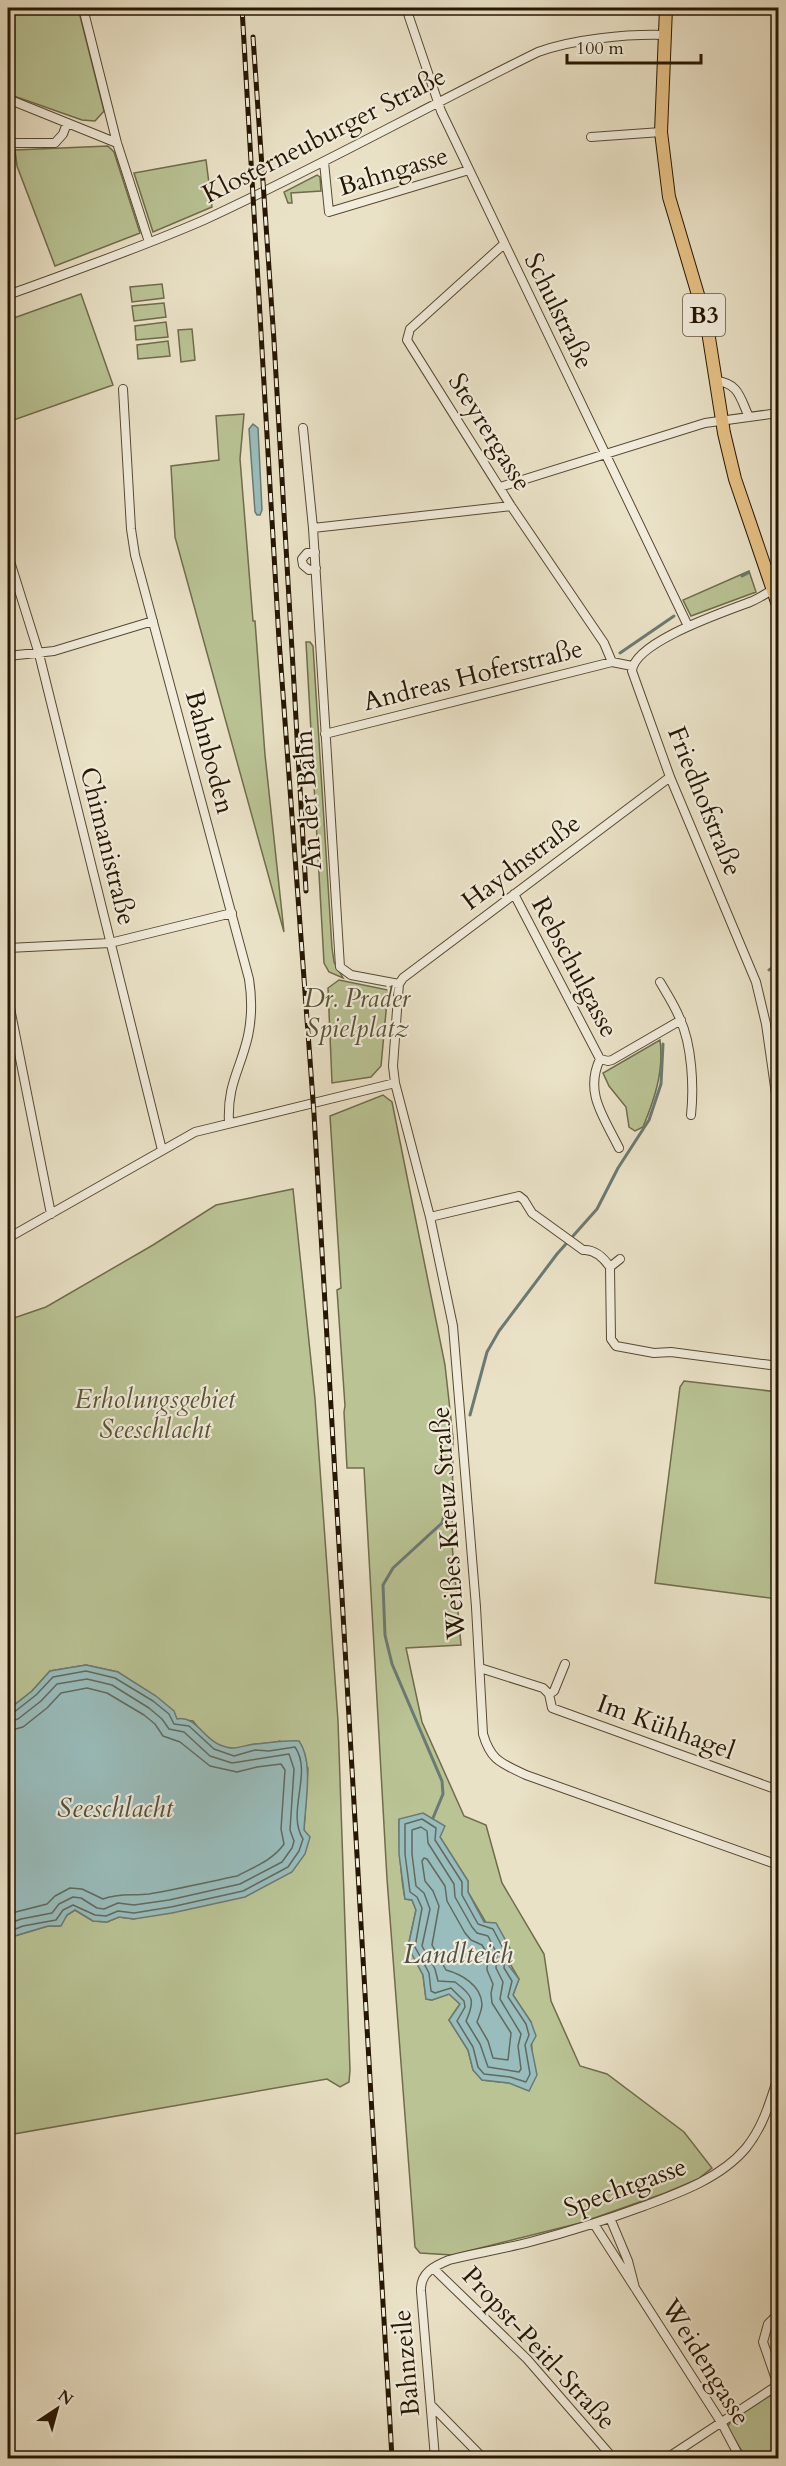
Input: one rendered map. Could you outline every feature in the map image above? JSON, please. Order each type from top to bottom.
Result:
[{"type":"main road","name":"B3","points":[[666,8],[661,132],[669,197],[705,317],[721,420],[735,479],[776,588],[778,605]]},
{"type":"street","points":[[84,8],[117,143],[149,242]]},
{"type":"street","name":"Schulstraße","points":[[406,8],[437,101],[688,626]]},
{"type":"street","name":"Klosterneuburger Straße","points":[[8,295],[202,220],[324,162],[437,101],[550,47],[642,35],[664,35]]},
{"type":"street","points":[[8,99],[117,143]]},
{"type":"street","points":[[8,143],[56,143],[67,123]]},
{"type":"street","points":[[591,137],[661,132]]},
{"type":"street","name":"Bahngasse","points":[[324,162],[329,212],[469,170]]},
{"type":"street","name":"Steyrergasse","points":[[504,244],[410,329],[407,340],[511,506],[604,644],[612,662]]},
{"type":"street","points":[[716,381],[728,382],[735,388],[749,417]]},
{"type":"street","name":"Bahnboden","points":[[123,389],[131,529],[135,555],[249,979],[252,1008],[248,1038],[229,1093],[229,1123]]},
{"type":"street","points":[[500,487],[721,420],[778,413]]},
{"type":"street","name":"An der Bahn","points":[[303,428],[314,528],[340,967],[351,975],[399,984]]},
{"type":"street","points":[[314,528],[511,506]]},
{"type":"street","name":"An der Bahn","points":[[315,552],[307,553],[302,558],[303,565],[309,570],[316,568]]},
{"type":"street","name":"Chimanistraße","points":[[8,555],[39,654],[162,1149]]},
{"type":"street","points":[[632,666],[642,653],[688,626],[751,602],[776,588]]},
{"type":"street","points":[[8,656],[39,654],[153,621]]},
{"type":"street","name":"Andreas Hoferstraße","points":[[325,734],[612,662],[632,666]]},
{"type":"street","name":"Friedhofstraße","points":[[632,666],[670,777],[756,982],[766,1024],[778,1108]]},
{"type":"street","name":"Haydnstraße","points":[[399,984],[403,978],[670,777]]},
{"type":"street","name":"Rebschulgasse","points":[[514,894],[600,1059],[594,1075],[593,1089],[619,1148]]},
{"type":"street","points":[[8,948],[110,943],[232,913]]},
{"type":"street","points":[[660,982],[681,1020],[687,1038],[693,1094],[691,1115]]},
{"type":"street","name":"Weißes Kreuz Straße","points":[[399,984],[393,1066],[395,1083],[430,1217],[453,1326],[470,1517],[483,1734],[488,1751],[498,1762],[526,1775],[778,1864]]},
{"type":"street","points":[[8,998],[51,1214]]},
{"type":"street","name":"Rebschulgasse","points":[[600,1059],[612,1060],[681,1020]]},
{"type":"street","points":[[8,1238],[195,1132],[395,1083]]},
{"type":"street","points":[[430,1217],[519,1196],[532,1212],[565,1238],[583,1250],[598,1254],[610,1267],[610,1339],[616,1346],[654,1353],[671,1352],[778,1366]]},
{"type":"street","points":[[610,1267],[620,1259]]},
{"type":"street","points":[[549,1694],[554,1691],[565,1664]]},
{"type":"street","name":"Im Kühhagel","points":[[480,1668],[543,1688],[549,1694],[552,1708],[778,1790]]},
{"type":"street","name":"Spechtgasse","points":[[433,2268],[449,2260],[530,2242],[594,2224],[689,2188],[734,2160],[745,2149],[762,2123],[778,2077]]},
{"type":"street","name":"Weidengasse","points":[[610,2218],[631,2269],[635,2289]]},
{"type":"street","name":"Weidengasse","points":[[594,2224],[721,2422],[740,2458]]},
{"type":"street","name":"Bahnzeile","points":[[433,2268],[424,2276],[420,2287],[435,2458]]},
{"type":"street","name":"Propst-Peitl-Straße","points":[[433,2268],[527,2359],[613,2458]]},
{"type":"street","points":[[667,2458],[778,2385],[763,2342],[768,2324],[778,2314]]},
{"type":"street","points":[[431,2405],[483,2458]]},
{"type":"green space","points":[[8,8],[78,8],[104,111],[95,121],[82,120],[8,94]]},
{"type":"green space","points":[[108,146],[114,152],[140,233],[55,266],[17,166],[15,150]]},
{"type":"green space","points":[[206,160],[212,207],[153,232],[134,173]]},
{"type":"green space","points":[[317,175],[320,177],[321,191],[291,193],[292,203],[288,203],[284,192]]},
{"type":"green space","points":[[162,284],[164,298],[132,302],[130,287]]},
{"type":"green space","points":[[81,294],[113,385],[8,422],[8,320]]},
{"type":"green space","points":[[164,303],[166,317],[134,321],[132,306]]},
{"type":"green space","points":[[166,322],[168,337],[136,340],[135,326]]},
{"type":"green space","points":[[192,329],[195,360],[181,362],[178,330]]},
{"type":"green space","points":[[168,341],[170,356],[138,359],[137,345]]},
{"type":"green space","points":[[244,414],[240,459],[265,755],[284,932],[175,537],[171,466],[219,460],[216,416]]},
{"type":"green space","points":[[749,571],[756,592],[691,616],[683,600]]},
{"type":"green space","points":[[306,642],[310,642],[313,646],[332,948],[334,962],[343,978],[329,972],[324,963]]},
{"type":"green space","name":"Dr. Prader Spielplatz","points":[[339,980],[388,990],[381,1066],[371,1077],[332,1083],[328,988]]},
{"type":"green space","points":[[660,1040],[660,1074],[655,1095],[643,1127],[635,1131],[629,1127],[626,1107],[609,1086],[603,1073]]},
{"type":"green space","points":[[383,1095],[392,1102],[445,1365],[453,1437],[452,1544],[461,1645],[406,1648],[422,1722],[464,1816],[486,1825],[502,1883],[544,1954],[551,2001],[580,2066],[607,2074],[684,2132],[712,2168],[698,2179],[665,2193],[580,2223],[452,2255],[420,2253],[415,2247],[387,1879],[364,1468],[347,1468],[337,1290],[341,1288],[330,1116]],"holes":[[[399,1820],[440,1837],[468,1881],[468,1892],[519,1979],[513,1995],[531,2022],[532,2057],[509,2083],[482,2080],[473,2070],[468,2050],[449,2020],[460,2004],[449,1994],[432,2000],[426,1999],[423,1975],[408,1947],[416,1910],[412,1900],[405,1899],[400,1860]]]},
{"type":"green space","name":"Erholungsgebiet Seeschlacht","points":[[293,1189],[315,1399],[338,1721],[349,2082],[340,2087],[327,2079],[8,2135],[8,1938],[48,1926],[60,1926],[67,1915],[75,1910],[93,1921],[107,1922],[119,1917],[134,1919],[304,1830],[308,1768],[280,1741],[253,1744],[237,1749],[224,1747],[206,1736],[193,1721],[177,1719],[118,1672],[86,1665],[50,1671],[32,1691],[8,1710],[8,1320],[46,1307],[153,1245],[216,1205]]},
{"type":"green space","points":[[684,1381],[778,1392],[778,1599],[655,1583],[680,1387]]},
{"type":"green space","points":[[775,2392],[778,2394],[778,2458],[746,2458],[727,2427],[733,2419]]},
{"type":"water","points":[[253,424],[258,428],[262,510],[260,515],[255,512],[249,429]]},
{"type":"water","name":"Seeschlacht","points":[[86,1665],[118,1672],[156,1696],[174,1711],[177,1719],[194,1724],[220,1745],[235,1748],[282,1741],[299,1741],[304,1750],[307,1771],[304,1830],[310,1837],[305,1854],[292,1872],[245,1897],[172,1913],[134,1919],[119,1917],[107,1922],[93,1921],[75,1910],[67,1915],[61,1926],[48,1926],[8,1938],[8,1710],[32,1691],[50,1671]]},
{"type":"water","name":"Landlteich","points":[[423,1813],[445,1826],[440,1837],[468,1881],[468,1892],[484,1922],[496,1923],[512,1952],[509,1966],[519,1979],[513,1995],[531,2022],[536,2036],[531,2045],[537,2075],[529,2091],[509,2083],[482,2080],[473,2070],[468,2050],[449,2020],[460,2004],[449,1994],[432,2000],[426,1999],[423,1975],[408,1947],[416,1910],[412,1900],[405,1899],[399,1854],[399,1819]]},
{"type":"waterway","points":[[742,576],[748,573]]},
{"type":"waterway","points":[[620,653],[674,616]]},
{"type":"waterway","points":[[769,970],[778,964]]},
{"type":"waterway","points":[[470,1415],[487,1352],[499,1331],[557,1254],[597,1209],[618,1168],[649,1120],[661,1084],[663,1044]]},
{"type":"waterway","points":[[433,1818],[443,1794],[442,1781],[392,1664],[385,1635],[383,1585],[393,1568],[442,1523],[450,1494]]},
{"type":"railway","points":[[242,8],[279,640],[314,1114],[392,2458]]},
{"type":"railway","points":[[253,37],[274,341],[306,891]]}]
